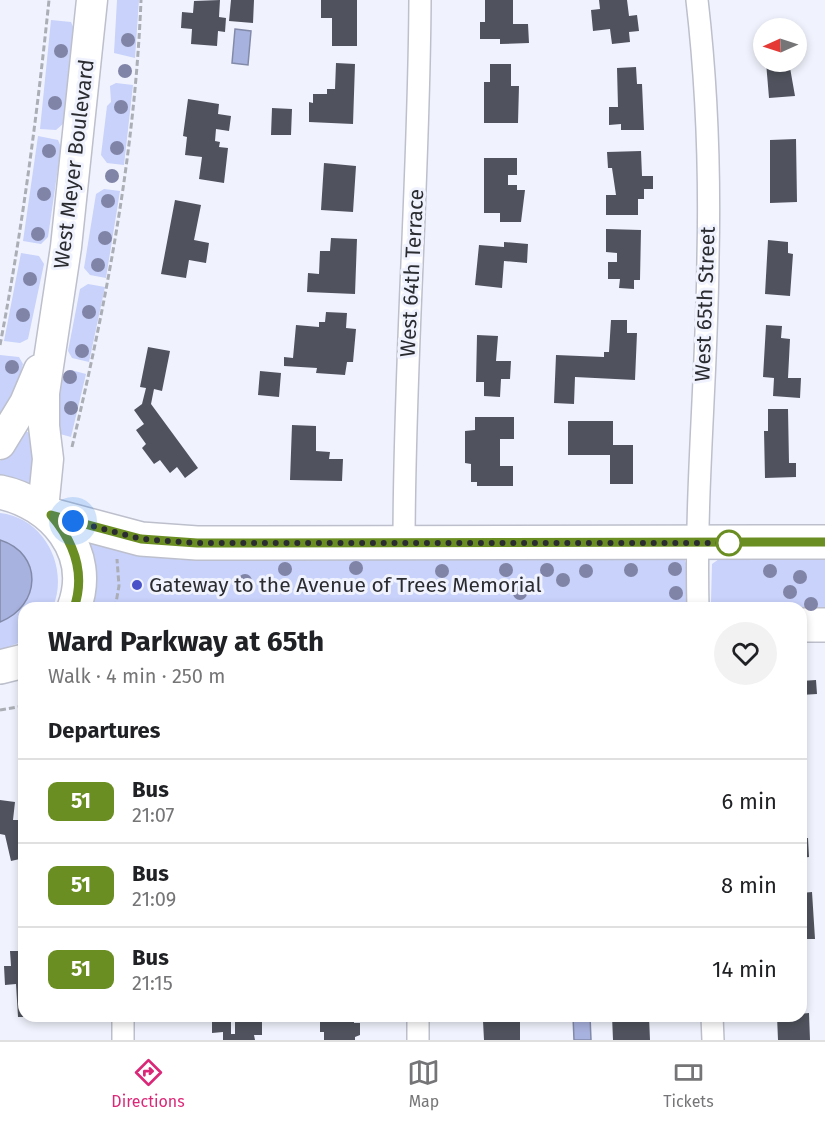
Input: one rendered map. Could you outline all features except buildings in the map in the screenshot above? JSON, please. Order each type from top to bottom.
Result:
[{"type":"main road","name":"West Meyer Boulevard","points":[[53,327],[66,247],[92,0]]},
{"type":"main road","points":[[0,444],[35,382],[53,327]]},
{"type":"main road","points":[[53,327],[44,393],[44,426],[48,459],[47,512],[66,534],[76,556],[79,580],[75,602]]},
{"type":"main road","points":[[0,492],[18,495],[47,512],[141,539],[262,545],[825,542]]},
{"type":"main road","points":[[807,625],[825,625]]},
{"type":"main road","points":[[0,667],[18,662]]},
{"type":"street","name":"West 64th Terrace","points":[[404,545],[404,448],[417,168],[420,0]]},
{"type":"street","name":"West 65th Street","points":[[697,0],[707,95],[708,260],[696,543],[698,602]]},
{"type":"street","points":[[123,1022],[123,1040]]},
{"type":"street","points":[[418,1022],[418,1040]]},
{"type":"street","points":[[712,1022],[712,1040]]},
{"type":"path","points":[[0,345],[21,236],[48,0]]},
{"type":"path","points":[[71,450],[95,351],[114,244],[131,125],[141,0]]},
{"type":"path","points":[[116,602],[119,586],[117,559]]},
{"type":"path","points":[[0,710],[18,707]]},
{"type":"shaded area","points":[[117,0],[139,0],[135,58],[114,53]]},
{"type":"shaded area","points":[[51,20],[71,22],[74,29],[64,123],[56,130],[40,129]]},
{"type":"shaded area","points":[[235,29],[251,31],[248,65],[232,63]]},
{"type":"shaded area","points":[[116,83],[133,85],[124,165],[107,163],[101,155],[107,106],[111,102],[110,86]]},
{"type":"shaded area","points":[[38,136],[58,140],[61,147],[48,237],[41,244],[23,241]]},
{"type":"shaded area","points":[[104,189],[120,191],[106,278],[90,275],[84,268],[96,194]]},
{"type":"shaded area","points":[[21,253],[39,256],[44,264],[28,339],[20,343],[4,341]]},
{"type":"shaded area","points":[[88,284],[105,287],[89,362],[72,358],[68,351],[80,289]]},
{"type":"shaded area","points":[[0,355],[19,357],[23,364],[12,405],[0,428]]},
{"type":"shaded area","points":[[71,370],[86,374],[71,437],[60,434],[57,411],[63,374]]},
{"type":"shaded area","points":[[25,431],[35,435],[32,486],[0,481],[0,461]]},
{"type":"shaded area","points":[[0,513],[30,524],[41,535],[55,561],[58,577],[54,602],[18,602],[18,643],[0,650]]},
{"type":"shaded area","points":[[0,540],[14,547],[24,556],[30,568],[32,580],[30,593],[24,602],[18,602],[18,610],[14,614],[0,622]]},
{"type":"shaded area","points":[[94,540],[131,552],[182,560],[678,558],[685,560],[687,566],[688,601],[85,602],[87,544]]},
{"type":"shaded area","points":[[825,556],[825,612],[807,612],[807,602],[711,602],[712,564],[722,557]]},
{"type":"shaded area","points":[[573,1022],[590,1022],[591,1040],[574,1040]]},
{"type":"bus line","name":"51","points":[[75,602],[79,580],[76,556],[66,534],[51,515],[141,539],[197,543],[404,545],[825,542]]},
{"type":"place","name":"Gateway to the Avenue of Trees Memorial","points":[[137,585]]},
{"type":"route","points":[[73,521],[141,539],[197,543],[262,545],[739,543],[729,543]]}]
